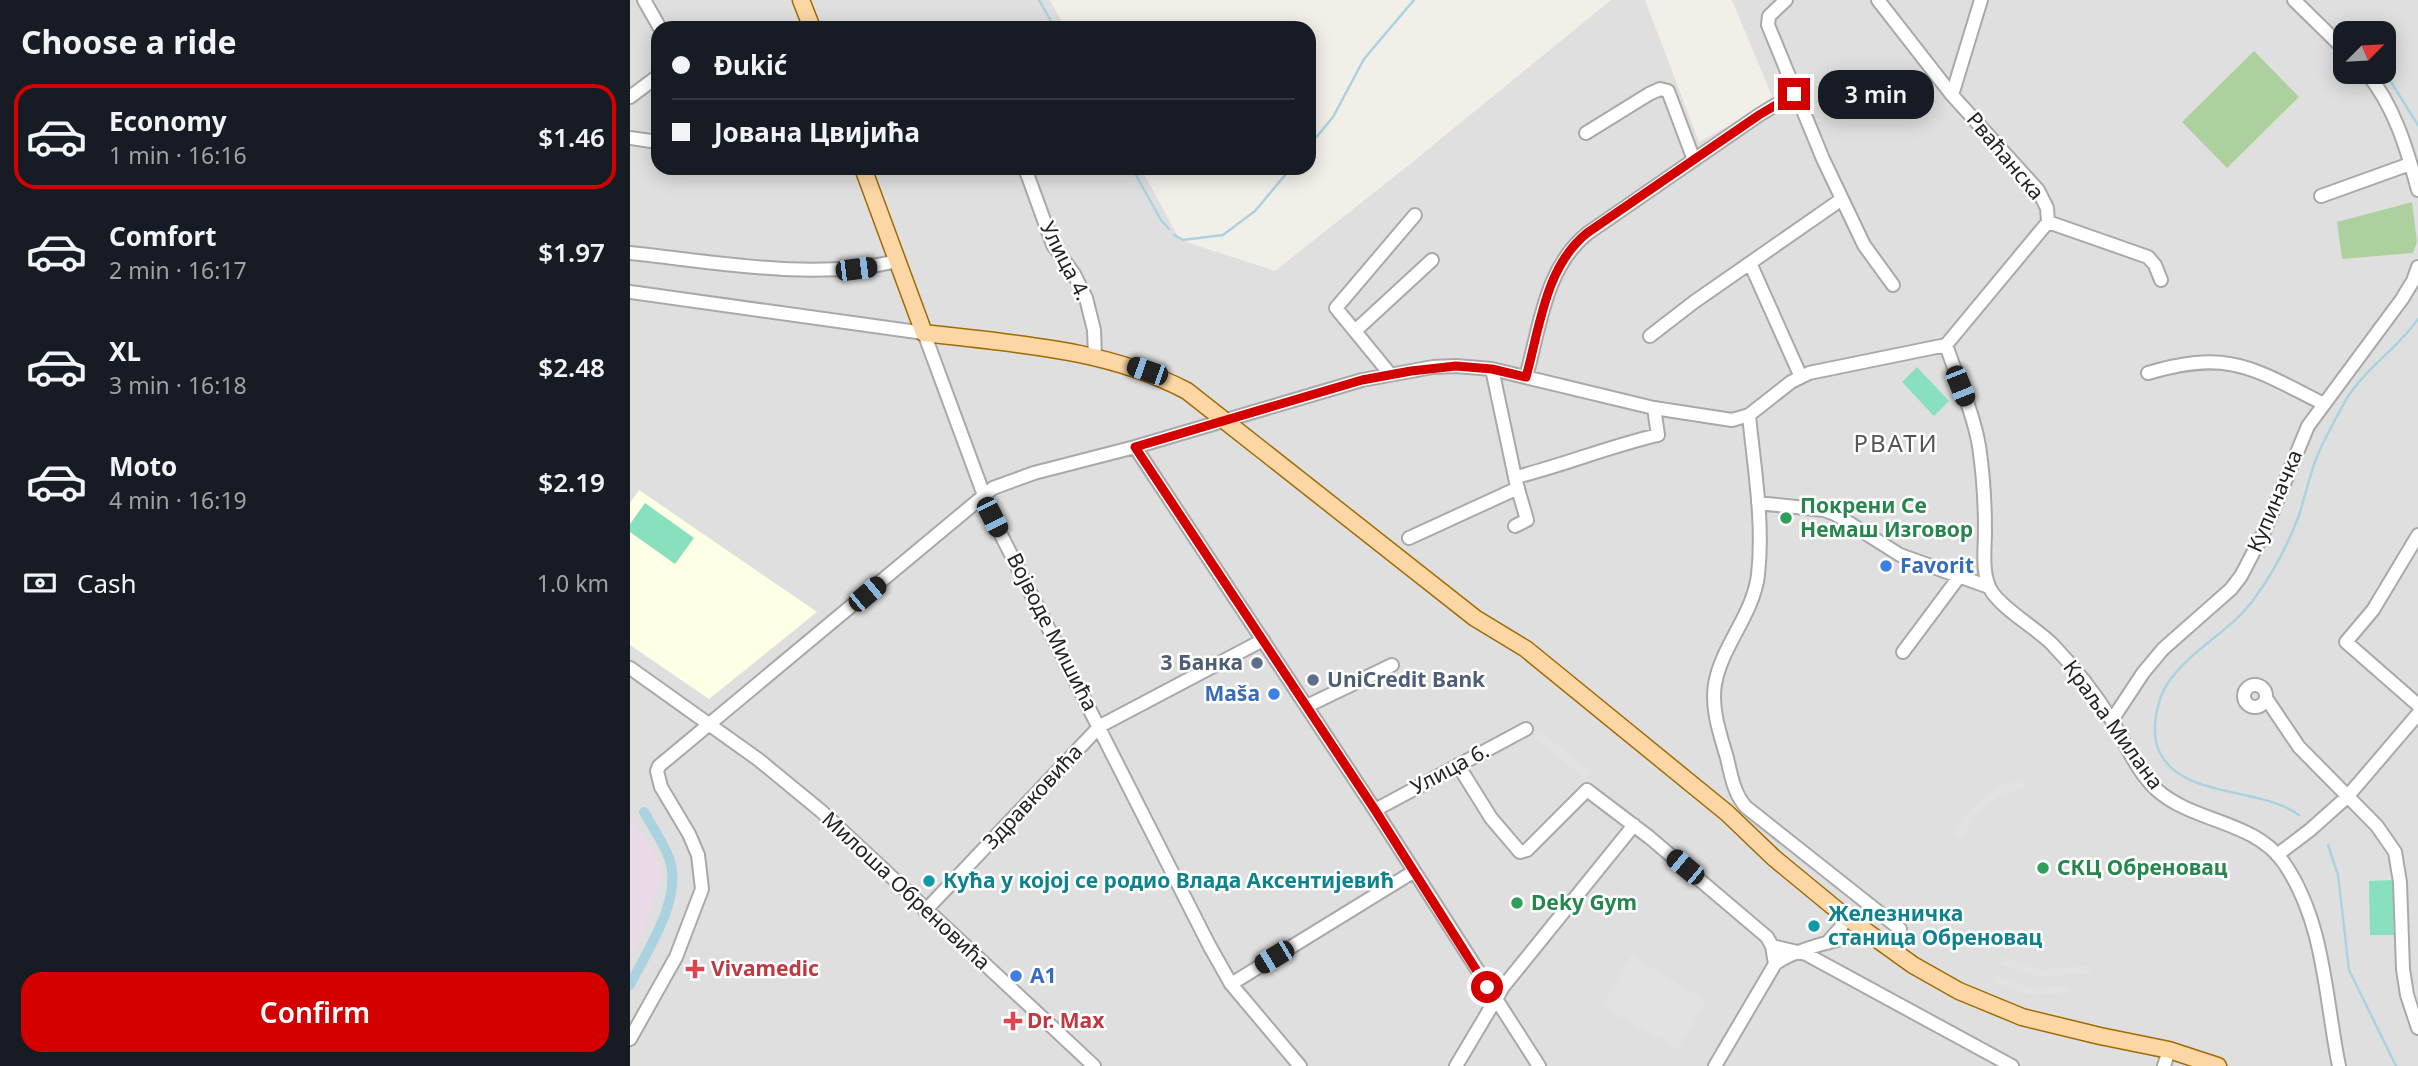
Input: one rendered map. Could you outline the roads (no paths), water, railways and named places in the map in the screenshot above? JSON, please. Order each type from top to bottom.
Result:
[{"type":"main road","points":[[801,0],[806,21]]},
{"type":"main road","name":"Војводе Мишића","points":[[866,175],[924,333]]},
{"type":"main road","points":[[924,333],[1095,356],[1123,363],[1168,381],[1205,402],[1475,618],[1526,649],[1727,813],[1774,858],[1842,914],[1913,965],[1959,991],[2022,1017],[2100,1037],[2166,1058],[2218,1066]]},
{"type":"street","points":[[645,0],[656,21]]},
{"type":"street","points":[[1786,0],[1769,16],[1768,25],[1794,94],[1842,200],[1864,245],[1892,285]]},
{"type":"street","name":"Рваћанска","points":[[1878,0],[1952,95],[2038,190],[2048,208],[2048,222]]},
{"type":"street","name":"Рваћанска","points":[[1952,95],[1981,0]]},
{"type":"street","points":[[2294,0],[2333,38]]},
{"type":"street","points":[[630,97],[651,81]]},
{"type":"street","points":[[2375,84],[2391,111],[2418,190]]},
{"type":"street","points":[[1586,133],[1649,94],[1660,89],[1668,91],[1694,160]]},
{"type":"street","points":[[1526,377],[1553,281],[1566,254],[1587,233],[1794,94]]},
{"type":"street","points":[[630,138],[651,141]]},
{"type":"street","points":[[2321,196],[2410,164]]},
{"type":"street","name":"Улица 4.","points":[[1028,175],[1053,245],[1074,274],[1086,298],[1094,330],[1095,356]]},
{"type":"street","points":[[1650,336],[1842,200]]},
{"type":"street","points":[[1390,374],[1339,314],[1337,305],[1415,215]]},
{"type":"street","points":[[630,1039],[676,957],[702,889],[698,855],[689,834],[661,787],[657,771],[659,766],[1000,485],[1034,473],[1390,374],[1443,366],[1492,369],[1654,408],[1723,420],[1739,419],[1749,415],[1780,389],[1801,377],[1946,345],[2048,222],[2148,257],[2155,265],[2161,281]]},
{"type":"street","points":[[630,253],[810,270],[856,269],[898,261]]},
{"type":"street","points":[[1355,331],[1432,260]]},
{"type":"street","points":[[1750,263],[1801,377]]},
{"type":"street","name":"Купиначка","points":[[2112,720],[2143,673],[2164,649],[2231,589],[2241,576],[2264,532],[2308,426],[2402,299],[2418,267]]},
{"type":"street","points":[[630,292],[924,333]]},
{"type":"street","name":"Војводе Мишића","points":[[924,333],[984,496],[1203,933],[1231,984],[1300,1066]]},
{"type":"street","points":[[1946,345],[1979,444],[1989,587]]},
{"type":"street","points":[[2148,373],[2186,363],[2225,361],[2248,366],[2324,404]]},
{"type":"street","points":[[1492,369],[1527,520],[1515,526]]},
{"type":"street","points":[[1409,538],[1517,482],[1615,445],[1658,435],[1654,408]]},
{"type":"street","points":[[1749,415],[1758,503],[1759,565],[1754,595],[1724,656],[1715,686],[1717,721],[1735,791],[1746,807],[1900,929]]},
{"type":"street","points":[[1135,447],[1375,810],[1539,1066]]},
{"type":"street","name":"Краља Милана","points":[[1758,503],[1824,510],[1835,514],[1900,555],[1989,587],[1997,598],[2052,643],[2083,679],[2155,789],[2178,804],[2250,835],[2277,855],[2293,878],[2314,929],[2339,1066]]},
{"type":"street","points":[[2418,535],[2373,610],[2346,642],[2418,705]]},
{"type":"street","points":[[1903,652],[1959,577]]},
{"type":"street","name":"Здравковића","points":[[926,911],[1100,726],[1263,640]]},
{"type":"street","points":[[1307,706],[1392,665]]},
{"type":"street","name":"Милоша Обреновића","points":[[630,668],[712,724],[821,811],[1094,1066]]},
{"type":"street","points":[[2266,698],[2298,747],[2377,826],[2395,852],[2401,893],[2403,969],[2407,995],[2418,1028]]},
{"type":"street","points":[[2277,855],[2318,824],[2347,797],[2418,714]]},
{"type":"street","name":"Улица 6.","points":[[1375,810],[1526,729]]},
{"type":"street","points":[[1458,765],[1491,818],[1520,852],[1527,850],[1587,790],[1758,927],[1772,946],[1774,964]]},
{"type":"street","points":[[1456,1066],[1513,974],[1634,825]]},
{"type":"street","points":[[1231,984],[1413,872]]},
{"type":"street","points":[[1838,971],[1833,956],[1833,942],[1842,926],[1842,914]]},
{"type":"street","points":[[1714,1066],[1774,964],[1798,951],[1868,934]]},
{"type":"street","points":[[1772,946],[1798,951],[2012,1066]]},
{"type":"waterway","points":[[1039,0],[1051,21]]},
{"type":"waterway","points":[[1316,138],[1333,117],[1364,59],[1414,0]]},
{"type":"waterway","points":[[2392,84],[2418,125]]},
{"type":"waterway","points":[[1136,175],[1161,220],[1169,229]]},
{"type":"waterway","points":[[1174,235],[1183,240],[1223,235],[1255,211],[1285,175]]},
{"type":"waterway","points":[[2299,815],[2263,800],[2202,785],[2170,766],[2156,743],[2158,705],[2165,687],[2179,669],[2234,621],[2261,589],[2290,537],[2316,459],[2342,407],[2358,383],[2418,319]]},
{"type":"waterway","points":[[630,985],[661,925],[671,892],[670,861],[644,812]]},
{"type":"waterway","points":[[2328,845],[2338,875],[2349,970],[2396,1066]]},
{"type":"place","name":"Покрени Се Немаш Изговор","points":[[1786,518]]},
{"type":"place","name":"Favorit","points":[[1886,566]]},
{"type":"place","name":"3 Банка","points":[[1257,663]]},
{"type":"place","name":"UniCredit Bank","points":[[1313,680]]},
{"type":"place","name":"Maša","points":[[1274,694]]},
{"type":"place","name":"СКЦ Обреновац","points":[[2043,868]]},
{"type":"place","name":"Кућа у којој се родио Влада Аксентијевић","points":[[929,881]]},
{"type":"place","name":"Deky Gym","points":[[1517,903]]},
{"type":"place","name":"Железничка станица Обреновац","points":[[1814,926]]},
{"type":"place","name":"Vivamedic","points":[[695,969]]},
{"type":"place","name":"A1","points":[[1016,976]]},
{"type":"place","name":"Dr. Max","points":[[1013,1021]]},
{"type":"district","name":"РВАТИ","points":[[1896,444]]}]
